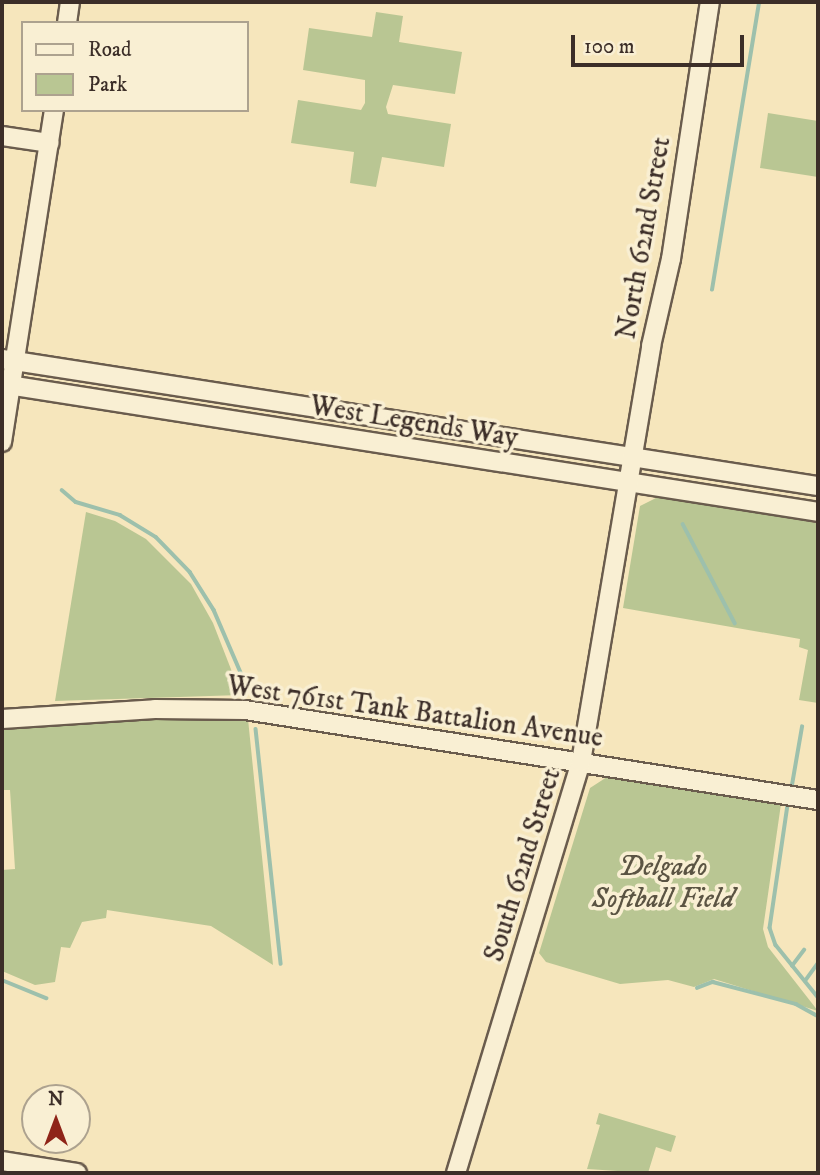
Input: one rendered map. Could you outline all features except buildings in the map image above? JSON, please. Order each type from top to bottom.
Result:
[{"type":"street","points":[[67,21],[70,2]]},
{"type":"street","name":"North 62nd Street","points":[[628,483],[671,260],[710,2]]},
{"type":"street","points":[[2,442],[8,360],[54,112]]},
{"type":"street","points":[[2,136],[49,144]]},
{"type":"street","name":"West Legends Way","points":[[8,360],[818,486]]},
{"type":"street","name":"West Legends Way","points":[[6,384],[818,512]]},
{"type":"street","name":"South 62nd Street","points":[[456,1173],[581,762],[628,483]]},
{"type":"street","name":"West 761st Tank Battalion Avenue","points":[[2,719],[155,709],[245,710],[818,800]]},
{"type":"street","points":[[2,1161],[31,1170],[77,1173]]},
{"type":"green space","points":[[376,12],[403,16],[399,42],[462,52],[455,94],[393,85],[386,107],[388,114],[451,124],[444,167],[382,157],[376,187],[350,183],[354,152],[291,143],[298,100],[361,110],[365,103],[365,80],[303,70],[309,28],[372,37]]},
{"type":"green space","points":[[768,113],[818,121],[818,177],[760,168]]},
{"type":"green space","points":[[658,497],[818,523],[818,703],[799,700],[808,650],[799,647],[800,639],[623,608],[640,506]]},
{"type":"green space","points":[[86,512],[115,521],[146,539],[191,584],[213,623],[241,695],[55,701]]},
{"type":"green space","points":[[177,716],[248,719],[273,965],[211,926],[107,910],[106,918],[82,922],[70,948],[61,947],[55,982],[35,985],[2,971],[2,870],[15,869],[10,790],[2,790],[2,729]]},
{"type":"green space","name":"Delgado Softball Field","points":[[607,777],[781,804],[763,929],[768,947],[818,1011],[714,979],[694,987],[668,980],[620,984],[546,962],[539,953],[590,788]]},
{"type":"green space","points":[[599,1113],[676,1136],[671,1152],[656,1147],[648,1173],[587,1169],[600,1125],[596,1124]]},
{"type":"waterway","points":[[712,290],[759,2]]},
{"type":"waterway","points":[[62,490],[76,502],[120,515],[156,537],[190,572],[214,610],[248,689]]},
{"type":"waterway","points":[[683,524],[735,623]]},
{"type":"waterway","points":[[792,785],[802,727]]},
{"type":"waterway","points":[[256,729],[281,964]]},
{"type":"waterway","points":[[788,805],[770,928],[776,945],[818,997]]},
{"type":"waterway","points":[[792,966],[804,950]]},
{"type":"waterway","points":[[805,981],[818,963]]},
{"type":"waterway","points":[[2,980],[46,998]]},
{"type":"waterway","points":[[697,988],[713,982],[796,1004],[818,1016]]}]
